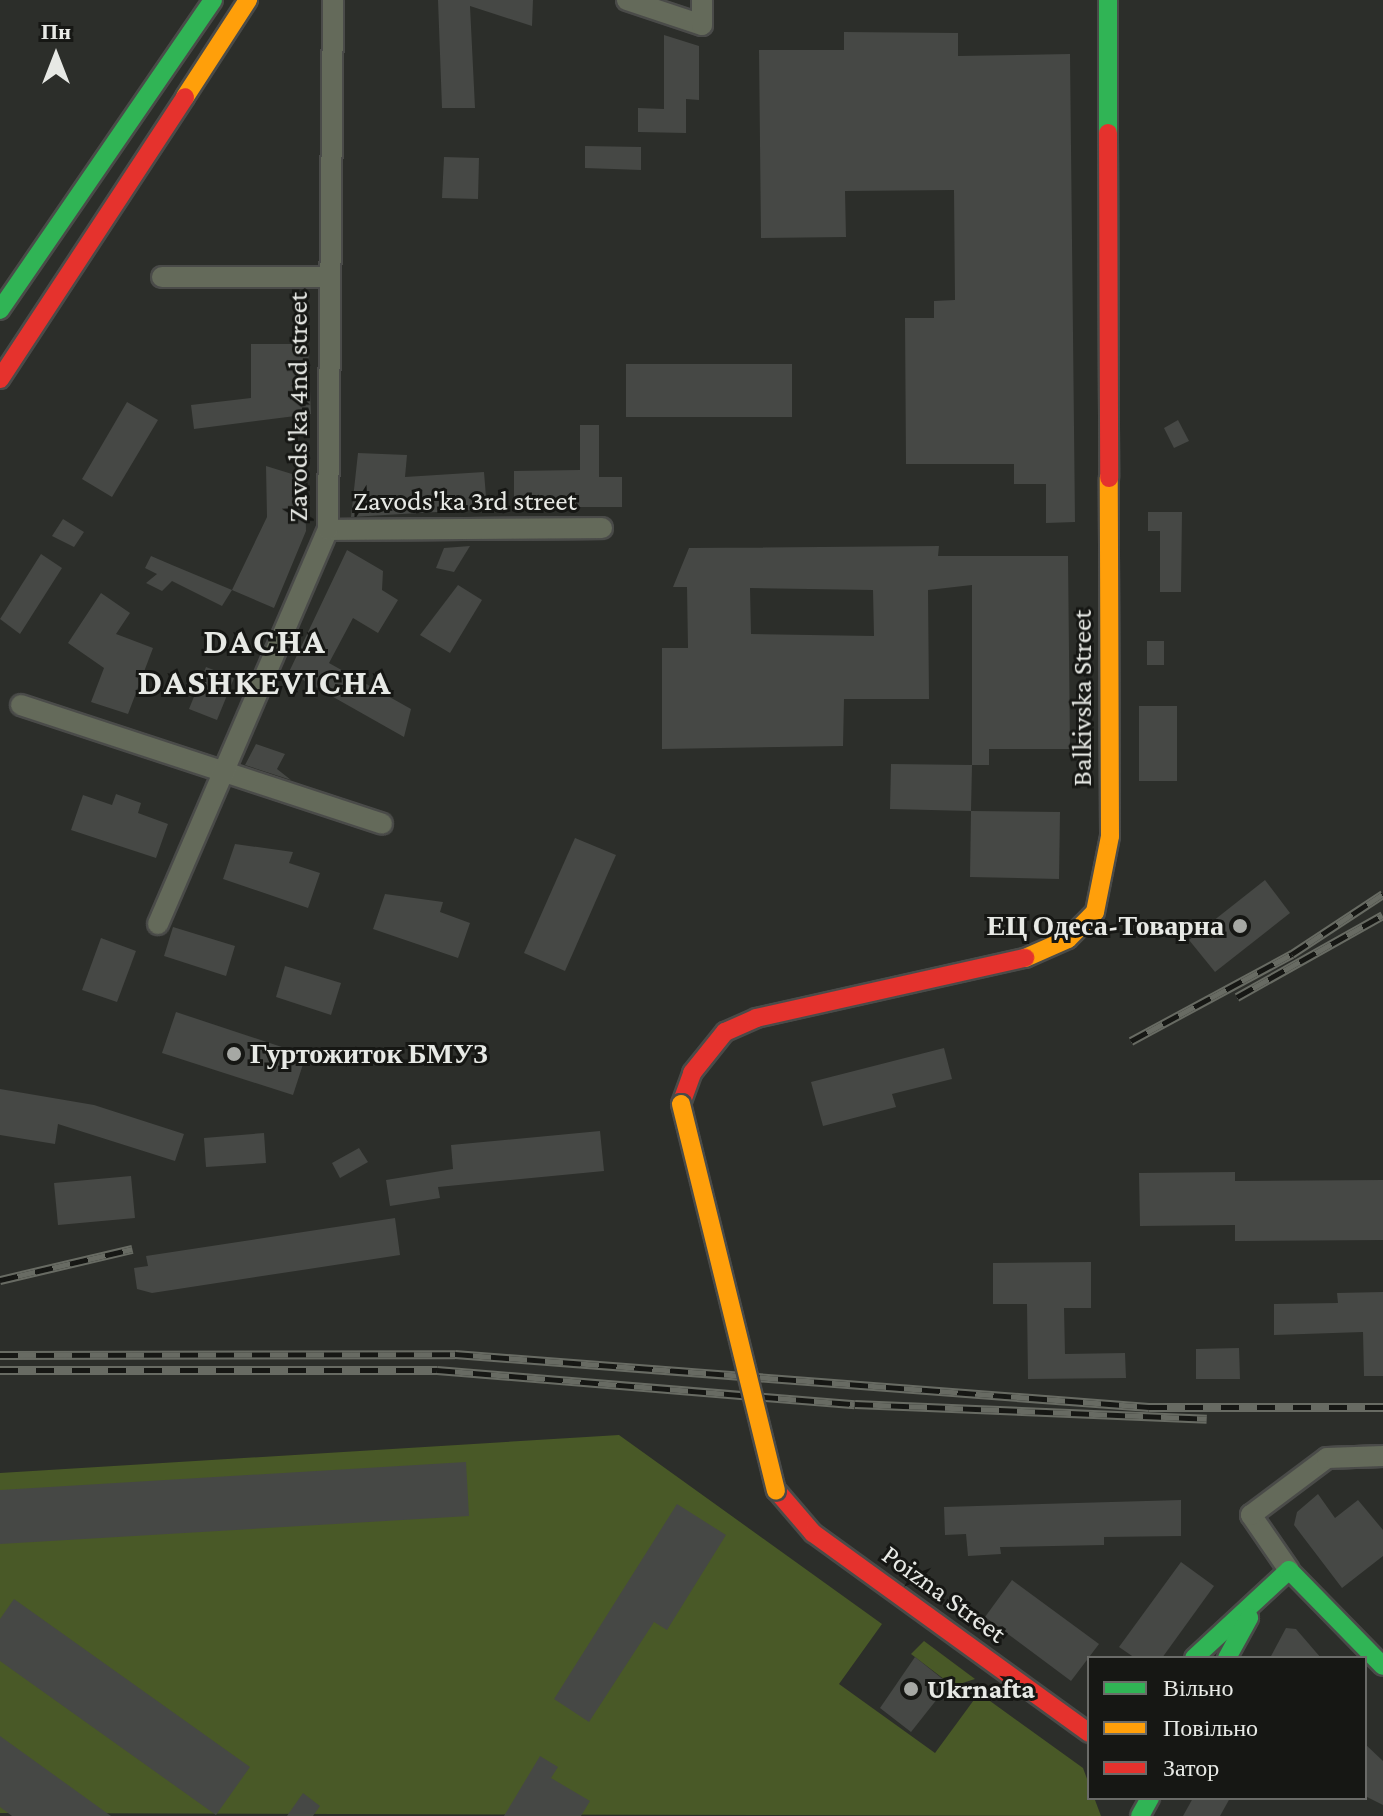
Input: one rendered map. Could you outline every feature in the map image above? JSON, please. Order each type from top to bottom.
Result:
[{"type":"street","points":[[0,310],[213,0]]},
{"type":"street","points":[[0,379],[248,0]]},
{"type":"street","name":"Zavods'ka 4nd street","points":[[158,924],[222,768],[328,530],[327,277],[333,0]]},
{"type":"street","points":[[627,0],[702,25],[702,0]]},
{"type":"street","name":"Balkivska Street","points":[[776,1490],[681,1104],[692,1073],[725,1032],[756,1018],[1034,956],[1068,939],[1095,912],[1110,836],[1108,0]]},
{"type":"street","points":[[162,277],[327,277]]},
{"type":"street","name":"Zavods'ka 3rd street","points":[[328,530],[602,528]]},
{"type":"street","points":[[21,705],[222,768],[382,824]]},
{"type":"street","points":[[1383,1456],[1327,1458],[1251,1515],[1289,1570],[1383,1666]]},
{"type":"street","name":"Poizna Street","points":[[776,1490],[813,1533],[1087,1732]]},
{"type":"street","points":[[1196,1656],[1289,1570]]},
{"type":"street","points":[[1228,1656],[1261,1596]]},
{"type":"green space","points":[[619,1435],[882,1624],[839,1684],[935,1753],[979,1693],[1083,1768],[1087,1779],[1087,1800],[1095,1800],[1101,1816],[0,1813],[0,1473]]},
{"type":"green space","points":[[924,1641],[975,1679],[953,1686],[911,1654]]},
{"type":"building","points":[[438,0],[533,0],[532,26],[470,6],[475,108],[442,108]]},
{"type":"building","points":[[844,32],[958,33],[958,56],[1070,54],[1075,522],[1046,523],[1046,484],[1014,484],[1014,464],[906,464],[905,318],[934,318],[934,301],[955,300],[954,190],[845,191],[846,237],[761,238],[759,50],[844,50]]},
{"type":"building","points":[[664,35],[699,46],[699,100],[686,99],[686,133],[638,132],[638,108],[664,109]]},
{"type":"building","points":[[585,146],[641,147],[641,170],[585,168]]},
{"type":"building","points":[[444,157],[479,158],[478,199],[442,198]]},
{"type":"building","points":[[251,344],[308,344],[311,414],[194,429],[191,405],[251,398]]},
{"type":"building","points":[[626,364],[792,364],[792,417],[626,417]]},
{"type":"building","points":[[127,402],[158,420],[112,497],[82,479]]},
{"type":"building","points":[[1178,420],[1189,441],[1174,448],[1164,428]]},
{"type":"building","points":[[580,425],[599,425],[599,477],[622,477],[622,507],[514,507],[514,471],[580,470]]},
{"type":"building","points":[[358,453],[407,455],[405,477],[484,472],[487,509],[351,517]]},
{"type":"building","points":[[266,466],[305,478],[306,531],[274,608],[232,590],[267,517]]},
{"type":"building","points":[[1148,512],[1182,512],[1181,592],[1160,592],[1160,531],[1148,531]]},
{"type":"building","points":[[63,519],[84,532],[74,547],[52,536]]},
{"type":"building","points":[[470,546],[454,572],[436,568],[444,548]]},
{"type":"building","points":[[939,546],[938,556],[1068,556],[1070,749],[989,749],[989,765],[972,765],[972,585],[928,590],[929,699],[844,699],[843,746],[662,749],[662,648],[688,648],[687,587],[673,587],[689,548]],"holes":[[[750,588],[873,590],[874,636],[751,634]]]},
{"type":"building","points":[[347,550],[383,571],[382,590],[398,600],[378,633],[353,618],[329,663],[411,709],[404,737],[289,672]]},
{"type":"building","points":[[41,554],[62,568],[20,634],[0,619]]},
{"type":"building","points":[[151,556],[232,590],[222,606],[172,581],[162,591],[146,583],[157,574],[145,568]]},
{"type":"building","points":[[458,585],[482,600],[450,653],[420,635]]},
{"type":"building","points":[[101,593],[130,613],[116,634],[153,648],[128,714],[91,702],[104,668],[68,643]]},
{"type":"building","points":[[1147,641],[1164,641],[1164,665],[1147,665]]},
{"type":"building","points":[[206,667],[234,678],[217,720],[189,709]]},
{"type":"building","points":[[1139,706],[1177,706],[1177,781],[1139,781]]},
{"type":"building","points":[[256,744],[285,754],[277,769],[291,780],[245,765]]},
{"type":"building","points":[[891,764],[972,765],[971,811],[890,809]]},
{"type":"building","points":[[116,794],[141,803],[138,813],[168,824],[156,858],[71,830],[83,795],[112,805]]},
{"type":"building","points":[[971,811],[1060,812],[1059,879],[970,877]]},
{"type":"building","points":[[575,838],[616,855],[565,971],[524,953]]},
{"type":"building","points":[[235,844],[293,852],[289,863],[320,873],[308,908],[223,879]]},
{"type":"building","name":"ЕЦ Одеса-Товарна","points":[[1265,880],[1290,913],[1215,972],[1189,940]]},
{"type":"building","points":[[385,894],[443,902],[440,912],[470,923],[458,958],[373,929]]},
{"type":"building","points":[[173,927],[235,946],[226,976],[164,956]]},
{"type":"building","points":[[101,938],[136,951],[117,1002],[82,990]]},
{"type":"building","points":[[285,966],[341,983],[331,1015],[276,997]]},
{"type":"building","name":"Гуртожиток БМУЗ","points":[[176,1012],[306,1055],[293,1095],[162,1053]]},
{"type":"building","points":[[944,1048],[952,1079],[892,1094],[896,1107],[823,1126],[811,1082]]},
{"type":"building","points":[[0,1089],[94,1105],[184,1134],[175,1161],[58,1124],[55,1144],[0,1135]]},
{"type":"building","points":[[600,1131],[604,1171],[438,1187],[440,1198],[390,1206],[386,1180],[453,1169],[451,1145]]},
{"type":"building","points":[[264,1133],[266,1163],[206,1167],[204,1138]]},
{"type":"building","points":[[359,1148],[368,1162],[340,1178],[332,1163]]},
{"type":"building","points":[[1235,1172],[1235,1181],[1383,1180],[1383,1240],[1235,1241],[1235,1225],[1140,1226],[1139,1173]]},
{"type":"building","points":[[131,1176],[135,1218],[58,1225],[54,1183]]},
{"type":"building","points":[[395,1218],[400,1255],[152,1293],[137,1289],[134,1268],[148,1266],[146,1256]]},
{"type":"building","points":[[1091,1262],[1091,1308],[1064,1308],[1065,1354],[1125,1353],[1126,1378],[1028,1379],[1027,1304],[993,1304],[993,1263]]},
{"type":"building","points":[[1383,1292],[1383,1376],[1364,1376],[1363,1332],[1274,1335],[1274,1304],[1338,1303],[1337,1293]]},
{"type":"building","points":[[1239,1348],[1240,1379],[1196,1379],[1196,1349]]},
{"type":"building","points":[[466,1462],[469,1516],[0,1544],[0,1490]]},
{"type":"building","points":[[1318,1494],[1335,1518],[1358,1500],[1383,1530],[1383,1556],[1342,1588],[1294,1525],[1297,1512]]},
{"type":"building","points":[[1181,1500],[1181,1536],[1104,1537],[1104,1545],[1000,1547],[1001,1554],[968,1556],[966,1534],[945,1535],[944,1507]]},
{"type":"building","points":[[677,1504],[726,1535],[667,1630],[654,1622],[589,1722],[554,1699]]},
{"type":"building","points":[[1181,1562],[1214,1586],[1163,1656],[1132,1656],[1119,1647]]},
{"type":"building","points":[[1012,1580],[1099,1644],[1071,1681],[985,1617]]},
{"type":"building","points":[[14,1599],[250,1767],[216,1815],[0,1661],[0,1619]]},
{"type":"building","points":[[1286,1628],[1296,1629],[1319,1656],[1271,1656]]},
{"type":"building","points":[[915,1657],[949,1684],[911,1732],[880,1708]]},
{"type":"building","points":[[0,1736],[111,1816],[12,1816],[0,1807]]},
{"type":"building","points":[[1367,1746],[1383,1761],[1383,1805],[1367,1797]]},
{"type":"building","points":[[540,1756],[558,1767],[551,1778],[590,1801],[581,1816],[504,1816]]},
{"type":"building","points":[[303,1793],[320,1806],[313,1816],[287,1816]]},
{"type":"building","points":[[1192,1800],[1229,1800],[1220,1816],[1183,1816]]},
{"type":"railway","points":[[1131,1041],[1292,954],[1383,894]]},
{"type":"railway","points":[[1237,997],[1383,915]]},
{"type":"railway","points":[[0,1280],[132,1249]]},
{"type":"railway","points":[[0,1355],[455,1354],[1149,1407],[1383,1407]]},
{"type":"railway","points":[[0,1370],[437,1370],[855,1404],[1207,1419]]},
{"type":"traffic: fast","points":[[0,310],[213,0]]},
{"type":"traffic: fast","points":[[1108,0],[1108,133]]},
{"type":"traffic: fast","points":[[1196,1656],[1289,1570],[1383,1666]]},
{"type":"traffic: fast","points":[[1228,1656],[1249,1618]]},
{"type":"traffic: fast","points":[[1140,1816],[1149,1800]]},
{"type":"traffic: slow","points":[[185,97],[248,0]]},
{"type":"traffic: slow","points":[[1025,958],[1068,939],[1095,912],[1110,836],[1109,478]]},
{"type":"traffic: slow","points":[[681,1104],[776,1490]]},
{"type":"traffic: jam","points":[[0,379],[185,97]]},
{"type":"traffic: jam","points":[[1108,133],[1109,478]]},
{"type":"traffic: jam","points":[[681,1104],[692,1073],[725,1032],[756,1018],[1025,958]]},
{"type":"traffic: jam","points":[[776,1490],[813,1533],[1087,1732]]},
{"type":"place","name":"ЕЦ Одеса-Товарна","points":[[1240,926]]},
{"type":"place","name":"Гуртожиток БМУЗ","points":[[234,1054]]},
{"type":"place","name":"Ukrnafta","points":[[911,1689]]},
{"type":"district","name":"DACHA DASHKEVICHA","points":[[265,662]]}]
